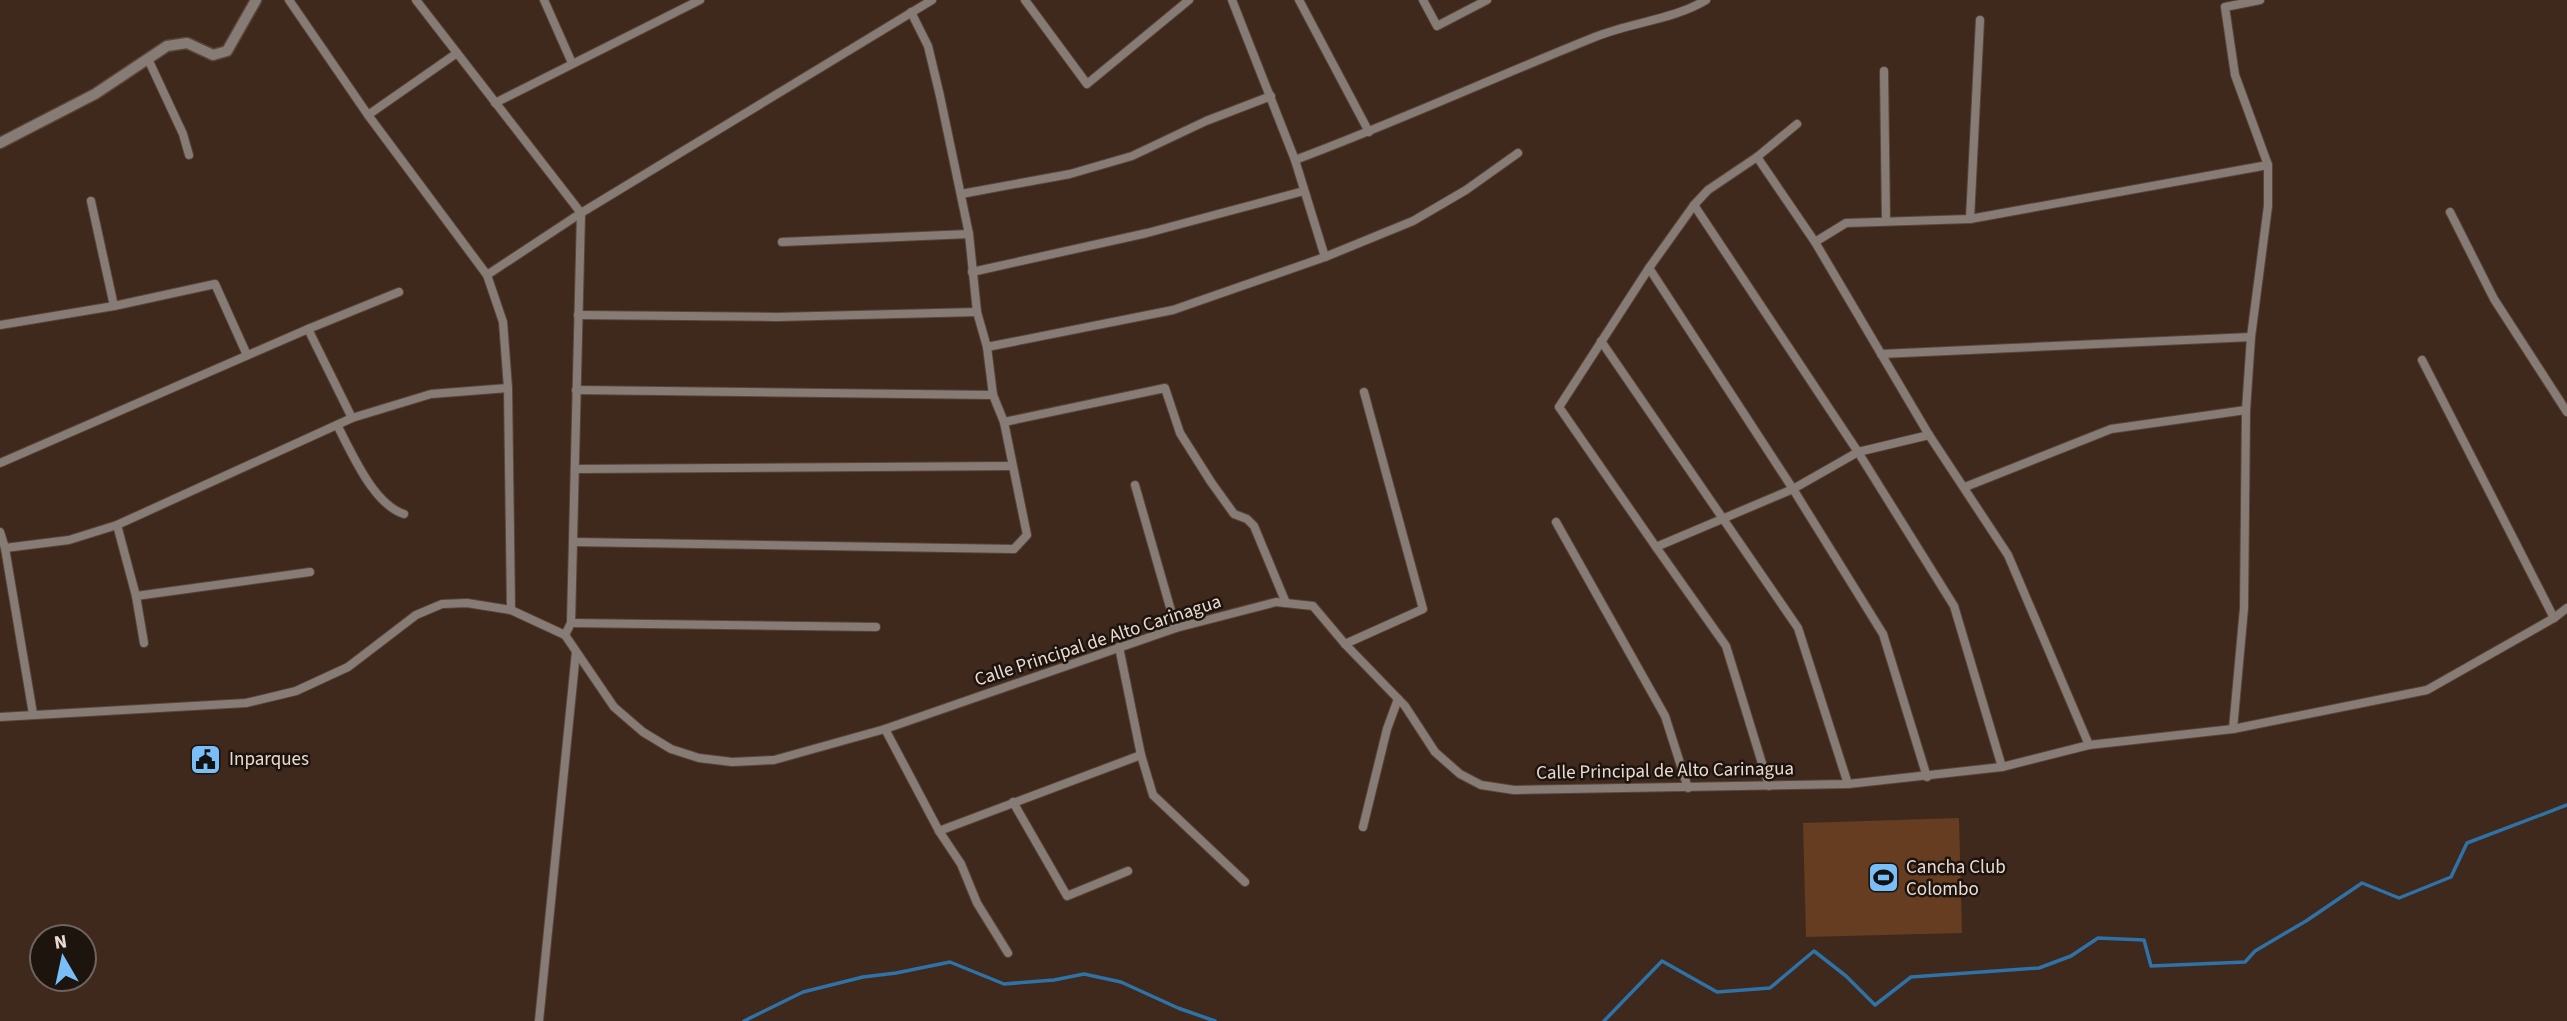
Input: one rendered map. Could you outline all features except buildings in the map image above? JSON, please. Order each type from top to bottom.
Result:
[{"type":"street","points":[[1,142],[94,94],[167,46],[187,43],[213,55],[228,51],[256,0]]},
{"type":"street","points":[[289,0],[368,115],[487,275],[503,322],[508,388],[511,610]]},
{"type":"street","points":[[0,717],[246,703],[296,691],[348,667],[416,615],[442,604],[467,603],[511,610],[565,635],[571,623],[581,213],[416,0]]},
{"type":"street","points":[[544,0],[572,63]]},
{"type":"street","points":[[495,103],[700,0]]},
{"type":"street","points":[[487,275],[581,213],[932,0]]},
{"type":"street","points":[[1025,0],[1087,84],[1189,0]]},
{"type":"street","points":[[1232,0],[1295,160],[1325,257]]},
{"type":"street","points":[[1300,0],[1369,132]]},
{"type":"street","points":[[1423,0],[1437,26],[1487,0]]},
{"type":"street","points":[[1295,160],[1618,28],[1689,10],[1706,0]]},
{"type":"street","points":[[2233,729],[2244,608],[2246,410],[2251,337],[2268,205],[2268,165],[2235,75],[2223,3],[2260,0]]},
{"type":"street","points":[[573,542],[1014,549],[1027,535],[1004,422],[993,394],[988,347],[977,312],[969,234],[961,194],[928,46],[911,12]]},
{"type":"street","points":[[1970,219],[1980,20]]},
{"type":"street","points":[[368,115],[457,53]]},
{"type":"street","points":[[148,59],[183,134],[189,155]]},
{"type":"street","points":[[1884,71],[1886,221]]},
{"type":"street","points":[[961,194],[1070,174],[1132,156],[1206,121],[1271,96]]},
{"type":"street","points":[[1769,786],[1726,646],[1559,407],[1649,268],[1694,205],[1708,190],[1757,157],[1797,124]]},
{"type":"street","points":[[988,347],[1173,310],[1325,257],[1413,221],[1466,190],[1518,153]]},
{"type":"street","points":[[1757,157],[1815,242],[1929,435],[2008,555],[2089,745]]},
{"type":"street","points":[[1815,242],[1846,223],[1970,219],[2268,165]]},
{"type":"street","points":[[972,272],[1147,233],[1304,191]]},
{"type":"street","points":[[91,201],[114,306]]},
{"type":"street","points":[[1694,205],[1858,452],[1954,606],[2002,767]]},
{"type":"street","points":[[2451,212],[2494,299],[2567,412]]},
{"type":"street","points":[[782,242],[969,234]]},
{"type":"street","points":[[1649,268],[1793,488],[1882,634],[1927,777]]},
{"type":"street","points":[[0,325],[114,306],[215,285],[247,355]]},
{"type":"street","points":[[0,463],[307,328],[400,292]]},
{"type":"street","points":[[578,315],[777,317],[977,312]]},
{"type":"street","points":[[307,328],[352,418]]},
{"type":"street","points":[[1881,355],[2251,337]]},
{"type":"street","points":[[1601,341],[1798,628],[1848,784]]},
{"type":"street","points":[[2422,360],[2554,618]]},
{"type":"street","points":[[5,548],[69,540],[117,525],[352,418],[431,394],[508,388]]},
{"type":"street","points":[[1004,422],[1165,388],[1180,433],[1211,482],[1234,514],[1247,519],[1254,526],[1286,603]]},
{"type":"street","points":[[576,390],[993,394]]},
{"type":"street","points":[[1345,644],[1423,609],[1364,392]]},
{"type":"street","points":[[1965,487],[2110,429],[2246,410]]},
{"type":"street","points":[[337,425],[383,502],[393,511],[404,514]]},
{"type":"street","points":[[1656,547],[1793,488],[1858,452],[1929,435]]},
{"type":"street","points":[[576,469],[1012,466]]},
{"type":"street","points":[[1135,485],[1176,628]]},
{"type":"street","points":[[1556,522],[1665,716],[1688,788]]},
{"type":"street","points":[[117,525],[136,596],[144,643]]},
{"type":"street","points":[[0,531],[33,714]]},
{"type":"street","points":[[136,596],[310,572]]},
{"type":"street","name":"Calle Principal de Alto Carinagua","points":[[565,635],[614,707],[643,732],[671,749],[699,758],[732,762],[774,760],[885,729],[1176,628],[1276,602],[1313,606],[1398,699],[1435,752],[1460,774],[1481,785],[1514,790],[1688,788],[1848,784],[1927,777],[2002,767],[2089,745],[2233,729],[2427,690],[2567,608]]},
{"type":"street","points":[[571,623],[876,628]]},
{"type":"street","points":[[1119,647],[1141,755],[1153,795],[1245,882]]},
{"type":"street","points":[[539,1021],[576,652]]},
{"type":"street","points":[[1363,827],[1387,729],[1398,699]]},
{"type":"street","points":[[885,729],[939,831],[961,864],[976,903],[1008,953]]},
{"type":"street","points":[[939,831],[1141,755]]},
{"type":"street","points":[[1013,802],[1067,896],[1128,871]]},
{"type":"shaded area","name":"Cancha Club Colombo","points":[[1959,818],[1962,933],[1806,937],[1803,823]]},
{"type":"waterway","points":[[1604,1021],[1662,961],[1717,992],[1770,988],[1814,951],[1846,976],[1875,1005],[1911,977],[2039,968],[2071,956],[2098,938],[2144,940],[2151,966],[2245,962],[2255,951],[2362,883],[2399,898],[2451,877],[2467,843],[2567,805]]},
{"type":"waterway","points":[[744,1021],[803,992],[863,977],[950,962],[1004,984],[1054,980],[1084,974],[1121,982],[1178,1008],[1215,1021]]},
{"type":"place","name":"Inparques","points":[[206,759]]},
{"type":"place","name":"Cancha Club Colombo","points":[[1883,878]]}]
